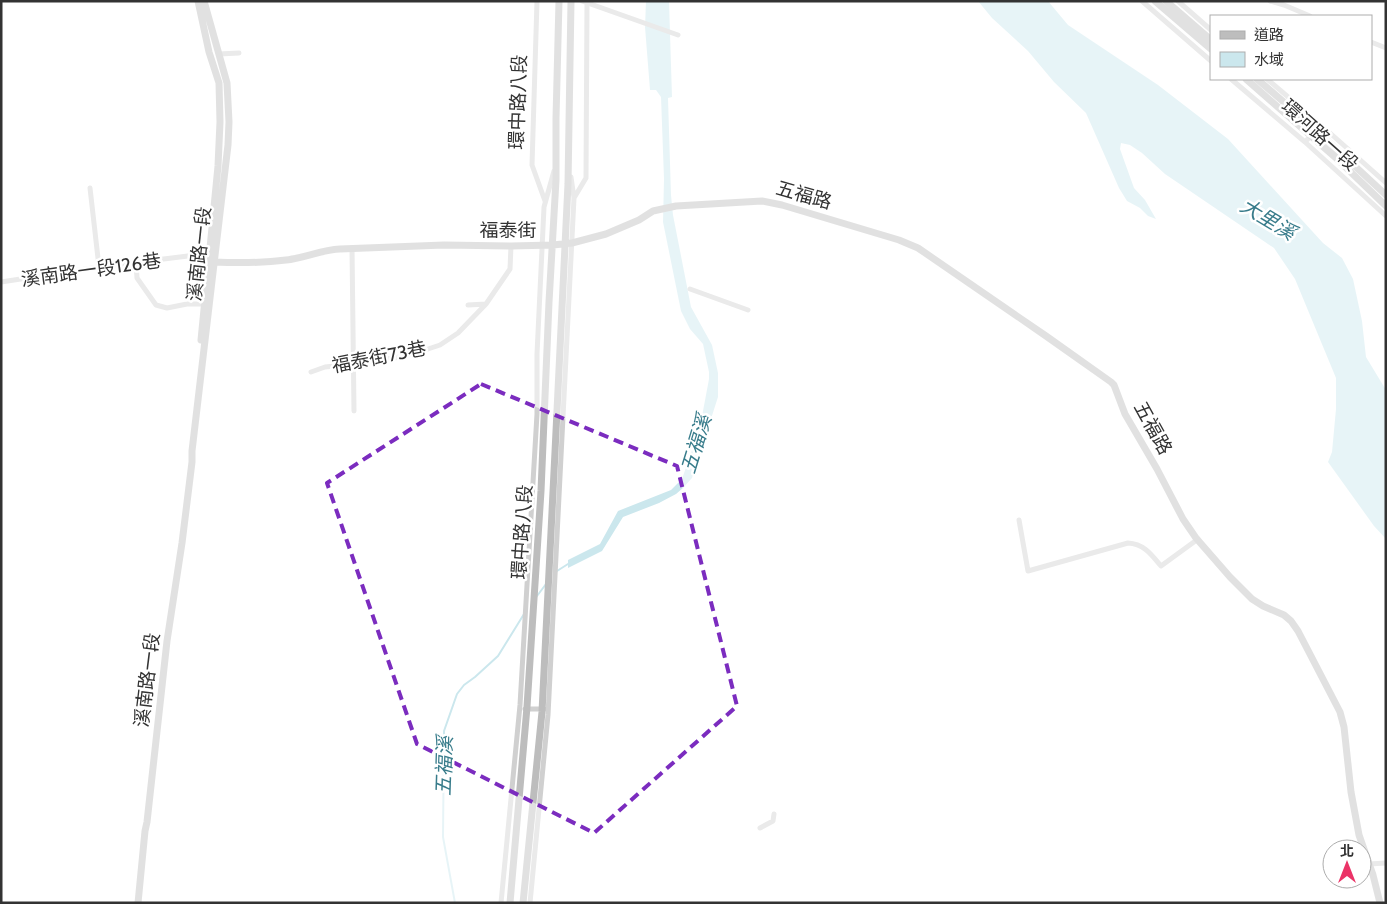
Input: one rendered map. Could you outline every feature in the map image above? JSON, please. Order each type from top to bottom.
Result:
[{"type":"street","points":[[198,1],[215,52]]},
{"type":"street","points":[[204,1],[215,52]]},
{"type":"street","name":"環中路八段","points":[[537,1],[532,165],[545,202]]},
{"type":"street","name":"環中路八段","points":[[501,903],[523,709],[524,633],[535,579],[541,491],[553,245],[559,1]]},
{"type":"street","name":"環中路八段","points":[[523,903],[545,709],[548,601],[553,560],[568,244],[568,117],[571,1]]},
{"type":"street","points":[[1142,1],[1210,60]]},
{"type":"street","points":[[1155,1],[1210,48]]},
{"type":"street","points":[[1166,1],[1210,39]]},
{"type":"street","points":[[1178,1],[1210,29]]},
{"type":"street","points":[[1270,1],[1308,15]]},
{"type":"street","points":[[585,2],[678,35]]},
{"type":"street","name":"環中路八段","points":[[574,198],[586,178],[585,2]]},
{"type":"street","points":[[1372,42],[1386,48]]},
{"type":"street","points":[[215,52],[239,53]]},
{"type":"street","name":"溪南路一段","points":[[138,903],[167,641],[192,462],[207,301],[220,151],[219,83],[215,52]]},
{"type":"street","name":"溪南路一段","points":[[207,301],[214,262],[229,122],[227,83],[215,52]]},
{"type":"street","name":"環河路一段","points":[[1232,80],[1305,142],[1386,216]]},
{"type":"street","name":"環河路一段","points":[[1247,80],[1386,183]]},
{"type":"street","name":"環河路一段","points":[[1258,80],[1316,130],[1386,195]]},
{"type":"street","name":"環河路一段","points":[[1269,80],[1386,206]]},
{"type":"street","points":[[1305,142],[1316,130]]},
{"type":"street","name":"環中路八段","points":[[510,903],[530,600],[537,414],[537,354],[545,202],[556,163]]},
{"type":"street","name":"環中路八段","points":[[568,164],[574,198],[568,244]]},
{"type":"street","points":[[90,188],[99,268]]},
{"type":"street","name":"五福路","points":[[657,210],[676,206],[762,200],[900,240],[918,248],[1114,385],[1124,414],[1157,469],[1183,519],[1198,540],[1252,599],[1284,615],[1298,631],[1340,712],[1344,727],[1349,778],[1361,839]]},
{"type":"street","name":"福泰街","points":[[214,262],[236,263],[286,260],[313,255],[326,250],[352,248],[444,245],[543,246],[568,244],[606,234],[657,210]]},
{"type":"street","name":"福泰街73巷","points":[[311,372],[325,367],[400,357],[440,344],[458,333],[486,304],[510,269],[511,246]]},
{"type":"street","points":[[352,248],[354,411]]},
{"type":"street","name":"溪南路一段126巷","points":[[1,282],[196,255],[210,255]]},
{"type":"street","points":[[210,255],[214,262]]},
{"type":"street","points":[[136,263],[137,278],[156,305],[168,308],[207,301]]},
{"type":"street","points":[[690,289],[748,310]]},
{"type":"street","points":[[468,305],[486,304]]},
{"type":"street","points":[[1020,520],[1028,571],[1128,543],[1138,544],[1150,553],[1161,566],[1198,540]]},
{"type":"street","name":"環中路八段","points":[[530,903],[555,597],[553,560]]},
{"type":"street","points":[[523,709],[545,709]]},
{"type":"street","points":[[760,828],[774,821],[774,814]]},
{"type":"street","points":[[1372,864],[1386,863]]},
{"type":"street","name":"五福路","points":[[1372,875],[1380,903]]},
{"type":"highlighted area","points":[[481,384],[677,466],[737,706],[594,833],[417,744],[327,483]]},
{"type":"water","points":[[646,1],[669,1],[672,97],[668,98],[673,215],[691,307],[712,345],[718,373],[718,397],[692,478],[676,494],[623,517],[602,551],[568,568],[568,560],[600,544],[618,511],[671,490],[682,479],[700,427],[709,379],[703,344],[690,329],[681,311],[663,222],[664,179],[661,97],[656,90],[650,90],[645,27]]},
{"type":"water","name":"大里溪","points":[[978,1],[1048,1],[1068,25],[1158,85],[1228,139],[1323,243],[1342,258],[1353,279],[1362,321],[1366,357],[1386,390],[1386,539],[1374,526],[1328,462],[1332,452],[1336,409],[1336,378],[1295,279],[1274,248],[1165,174],[1142,153],[1130,145],[1121,143],[1120,149],[1134,188],[1145,200],[1156,219],[1148,216],[1140,208],[1127,201],[1119,188],[1086,113],[1054,82],[1028,51],[992,18]]},
{"type":"waterway","name":"五福溪","points":[[557,571],[568,564]]},
{"type":"waterway","name":"五福溪","points":[[537,596],[546,584]]},
{"type":"waterway","name":"五福溪","points":[[455,903],[443,837],[444,731],[457,694],[464,685],[498,656],[524,614]]}]
